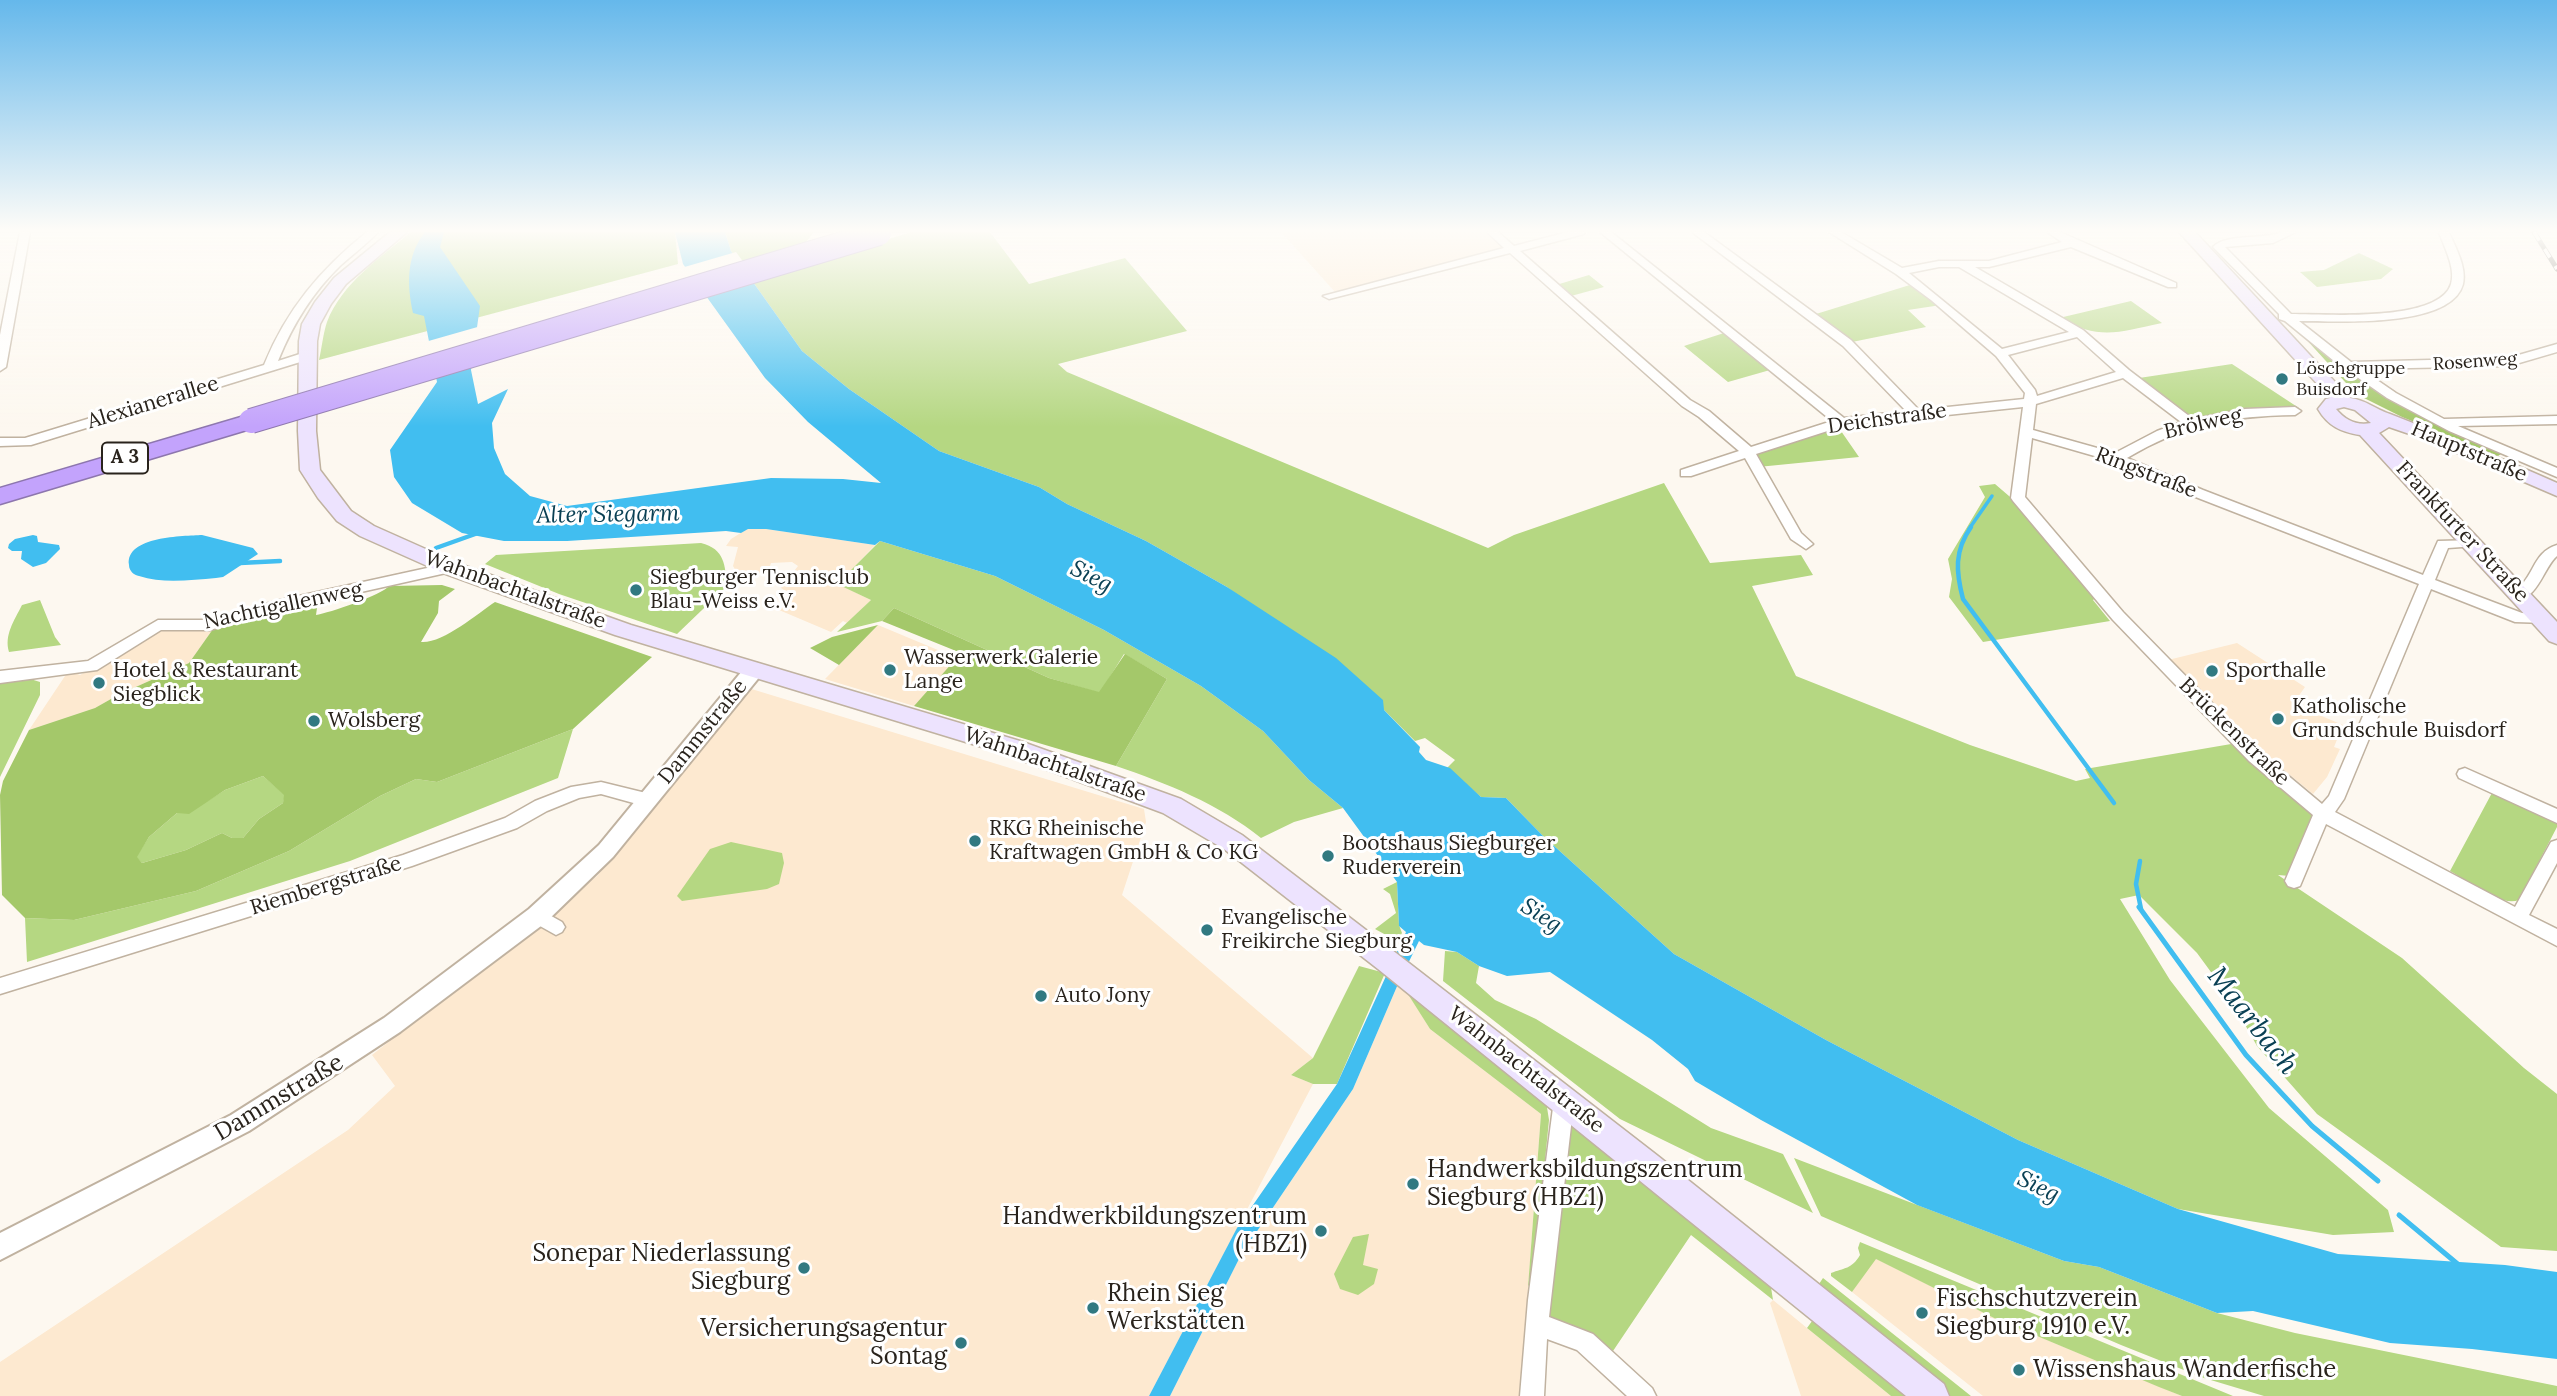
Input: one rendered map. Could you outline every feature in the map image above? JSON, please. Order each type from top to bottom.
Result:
[{"type":"highway","name":"A 3","points":[[0,496],[247,412],[616,297]]},
{"type":"highway","name":"A 3","points":[[0,476],[247,412],[652,297]]},
{"type":"main road","name":"Wahnbachtalstraße","points":[[327,297],[311,324],[306,356],[310,471],[344,516],[367,531],[450,568],[623,629],[1012,747],[1172,806],[1233,842],[1397,968],[1932,1396]]},
{"type":"main road","points":[[2248,297],[2344,401],[2328,406],[2329,414],[2348,426],[2373,424]]},
{"type":"main road","name":"Hauptstraße","points":[[2373,424],[2434,436],[2557,490]]},
{"type":"main road","name":"Frankfurter Straße","points":[[2373,424],[2471,543],[2557,636]]},
{"type":"street","points":[[0,367],[13,297]]},
{"type":"street","points":[[269,367],[282,332],[306,297]]},
{"type":"street","points":[[1566,297],[1686,403],[1704,414],[1748,452],[1796,536],[1806,544]]},
{"type":"street","points":[[1686,297],[1841,422]]},
{"type":"street","points":[[1786,297],[1847,342],[1915,413]]},
{"type":"street","points":[[1935,297],[2000,353],[2031,393],[2027,432]]},
{"type":"street","points":[[2018,297],[2079,333],[2124,373],[2189,422]]},
{"type":"street","points":[[2266,297],[2350,366],[2398,399],[2557,473]]},
{"type":"street","points":[[2267,317],[2392,315],[2433,307],[2448,297]]},
{"type":"street","points":[[2000,353],[2079,333]]},
{"type":"street","name":"Rosenweg","points":[[2350,366],[2509,362],[2557,348]]},
{"type":"street","name":"Alexianerallee","points":[[0,442],[26,442],[306,356]]},
{"type":"street","name":"Deichstraße","points":[[1686,473],[1841,422],[2030,401],[2124,373]]},
{"type":"street","name":"Brölweg","points":[[2117,458],[2150,437],[2189,422],[2238,412],[2295,411]]},
{"type":"street","points":[[2443,422],[2557,420]]},
{"type":"street","name":"Ringstraße","points":[[2027,432],[2117,458],[2198,493],[2520,618],[2541,619]]},
{"type":"street","name":"Brückenstraße","points":[[2027,432],[2018,498],[2118,616],[2255,757],[2323,814],[2557,938]]},
{"type":"street","points":[[2294,881],[2323,814],[2336,799],[2443,544],[2471,543]]},
{"type":"street","points":[[2519,594],[2526,592],[2545,557],[2557,550]]},
{"type":"street","name":"Nachtigallenweg","points":[[0,677],[92,666],[158,625],[210,625],[276,606],[450,568]]},
{"type":"street","name":"Dammstraße","points":[[0,1247],[190,1151],[286,1094],[546,921],[754,670]]},
{"type":"street","points":[[2465,774],[2557,817]]},
{"type":"street","name":"Riembergstraße","points":[[0,986],[406,861],[510,823],[541,806],[577,792],[601,788],[648,800]]},
{"type":"street","points":[[2519,917],[2557,847]]},
{"type":"street","points":[[1532,1396],[1563,1100]]},
{"type":"street","points":[[1538,1324],[1585,1342],[1644,1396]]},
{"type":"shaded area","points":[[747,529],[766,529],[875,545],[838,584],[871,600],[847,623],[843,621],[831,632],[779,610],[787,592],[781,588],[798,566],[792,562],[771,563],[768,572],[738,574],[733,566],[738,547],[726,546],[731,539]]},
{"type":"shaded area","points":[[878,625],[957,658],[914,706],[825,679]]},
{"type":"shaded area","points":[[163,628],[213,629],[189,663],[95,708],[29,730],[69,670],[80,675]]},
{"type":"shaded area","name":"Katholische Grundschule Buisdorf","points":[[2237,643],[2305,687],[2293,704],[2343,725],[2334,747],[2340,749],[2327,777],[2313,794],[2260,750],[2168,660]]},
{"type":"shaded area","points":[[745,687],[1144,809],[1146,822],[1122,895],[1313,1058],[1291,1075],[1313,1084],[1149,1396],[0,1396],[0,1362],[348,1130],[395,1086],[372,1055],[597,876]]},
{"type":"shaded area","name":"Handwerksbildungszentrum Siegburg (HBZ1)","points":[[1398,984],[1406,990],[1430,1029],[1541,1114],[1520,1396],[1170,1396],[1241,1255],[1353,1089]]},
{"type":"shaded area","points":[[1875,1258],[1994,1318],[2182,1396],[1983,1396],[1852,1292]]},
{"type":"shaded area","points":[[1773,1300],[1891,1396],[1801,1396],[1770,1303]]},
{"type":"green space","points":[[341,297],[554,297],[319,360],[324,331]]},
{"type":"green space","points":[[764,297],[1158,297],[1187,331],[1058,364],[1067,372],[1488,548],[1514,535],[1664,483],[1710,563],[1801,555],[1813,575],[1752,586],[1796,676],[1970,745],[2076,781],[2090,778],[2085,769],[2237,743],[2317,814],[2290,876],[2278,875],[2402,958],[2524,1068],[2557,1094],[2557,1251],[2501,1247],[2317,1114],[2257,1046],[2230,998],[2197,953],[2139,895],[2120,899],[2170,980],[2269,1108],[2388,1210],[2394,1232],[2333,1235],[2178,1209],[2018,1140],[1826,1040],[1674,954],[1543,836],[1506,798],[1481,797],[1447,768],[1455,760],[1425,738],[1415,741],[1384,710],[1227,587],[1146,541],[1067,504],[1039,487],[939,451],[849,389],[802,351]]},
{"type":"green space","points":[[1870,297],[1931,297],[1941,305],[1908,310],[1926,327],[1852,342],[1816,314]]},
{"type":"green space","points":[[2131,301],[2162,323],[2121,331],[2098,332],[2086,330],[2059,318]]},
{"type":"green space","points":[[2294,326],[2411,410],[2501,454],[2498,456],[2402,417],[2356,394]]},
{"type":"green space","points":[[1724,333],[1770,370],[1728,382],[1684,346]]},
{"type":"green space","points":[[2232,364],[2299,408],[2235,410],[2196,418],[2189,416],[2139,378]]},
{"type":"green space","points":[[1835,429],[1841,431],[1859,457],[1758,467],[1756,455]]},
{"type":"green space","points":[[1995,484],[2016,502],[2096,597],[2093,600],[2110,621],[1983,642],[1949,597],[1952,579],[1948,559],[1985,497],[1979,486]]},
{"type":"green space","points":[[880,541],[995,576],[1104,630],[1201,686],[1263,731],[1309,780],[1343,808],[1294,822],[1261,838],[1228,815],[1191,796],[1116,766],[1167,679],[1124,654],[1100,693],[1049,678],[894,608],[882,621],[837,632],[871,600],[837,584]]},
{"type":"green space","name":"Siegburger Tennisclub Blau-Weiss e.V.","points":[[701,543],[715,549],[719,554],[724,565],[727,586],[677,634],[559,594],[485,564],[496,555]]},
{"type":"green space","points":[[442,585],[455,589],[439,601],[438,613],[421,642],[449,633],[495,602],[652,657],[573,729],[437,782],[416,779],[380,796],[289,851],[196,891],[74,920],[25,918],[2,895],[0,795],[3,781],[29,730],[95,708],[189,663],[213,629],[276,610],[318,601],[316,615],[323,614],[366,599],[389,586]],"holes":[[[263,776],[284,795],[283,803],[259,819],[243,838],[232,838],[222,833],[186,850],[142,863],[137,857],[149,837],[177,813],[189,814],[225,790]]]},
{"type":"green space","points":[[40,600],[61,645],[9,652],[9,634],[22,605]]},
{"type":"green space","points":[[894,608],[1049,678],[1099,692],[1125,654],[1167,679],[1116,766],[914,706],[961,653],[882,621]]},
{"type":"green space","points":[[878,625],[839,665],[810,648],[832,637]]},
{"type":"green space","points":[[24,677],[40,682],[40,695],[0,777],[0,681]]},
{"type":"green space","points":[[573,729],[558,778],[350,861],[27,962],[25,918],[74,920],[196,891],[289,851],[380,796],[416,779],[437,782]]},
{"type":"green space","points":[[263,776],[285,795],[283,803],[259,819],[243,838],[232,838],[222,833],[186,850],[142,863],[136,857],[149,837],[177,813],[209,800],[225,790]]},
{"type":"green space","points":[[2493,791],[2557,822],[2557,827],[2519,900],[2493,897],[2450,871]]},
{"type":"green space","points":[[731,842],[782,853],[784,863],[779,884],[767,889],[682,901],[677,896],[710,849]]},
{"type":"green space","points":[[1397,882],[1399,925],[1402,933],[1397,941],[1375,929],[1396,913],[1390,894],[1383,889]]},
{"type":"green space","points":[[1445,951],[1457,952],[1479,966],[1476,983],[1495,1000],[1536,1019],[1711,1128],[1783,1154],[1813,1213],[1620,1119],[1443,981]]},
{"type":"green space","points":[[1359,966],[1385,973],[1337,1084],[1313,1084],[1291,1075],[1313,1058]]},
{"type":"green space","points":[[1406,991],[1546,1101],[1549,1120],[1534,1273],[1528,1287],[1541,1114],[1430,1029]]},
{"type":"green space","points":[[1573,1126],[1770,1281],[1773,1300],[1691,1235],[1613,1351],[1592,1335],[1547,1316],[1569,1128]]},
{"type":"green space","points":[[1794,1158],[2064,1261],[2099,1267],[2217,1313],[2295,1333],[2557,1386],[2557,1396],[2264,1396],[2204,1378],[1821,1216]]},
{"type":"green space","points":[[1369,1234],[1363,1265],[1378,1269],[1374,1284],[1358,1295],[1340,1289],[1334,1274],[1353,1237]]},
{"type":"green space","points":[[1860,1242],[2233,1396],[2182,1396],[1994,1318],[1876,1259],[1852,1292],[1831,1276],[1831,1273],[1854,1263],[1860,1255]]},
{"type":"green space","points":[[1823,1278],[1971,1396],[1948,1396],[1817,1287]]},
{"type":"green space","points":[[1815,1317],[1920,1396],[1891,1396],[1807,1328]]},
{"type":"water","points":[[411,297],[474,297],[480,306],[471,370],[478,404],[508,389],[492,423],[494,448],[505,474],[530,496],[567,506],[771,478],[843,479],[881,483],[808,422],[765,378],[707,297],[764,297],[802,351],[849,389],[939,451],[1039,487],[1067,504],[1146,541],[1227,587],[1336,658],[1383,700],[1384,710],[1420,747],[1419,752],[1426,760],[1450,768],[1481,797],[1506,798],[1543,836],[1674,954],[1826,1040],[2018,1140],[2178,1209],[2338,1254],[2505,1265],[2557,1272],[2557,1359],[2390,1343],[2253,1311],[2217,1313],[2099,1267],[2064,1261],[1917,1205],[1761,1120],[1695,1081],[1688,1069],[1652,1040],[1550,972],[1507,976],[1479,966],[1457,952],[1424,945],[1419,941],[1353,1089],[1241,1255],[1170,1396],[1149,1396],[1237,1228],[1337,1084],[1406,932],[1399,926],[1397,882],[1343,808],[1309,780],[1263,731],[1201,686],[1104,630],[995,576],[880,541],[875,545],[766,529],[748,529],[741,533],[726,531],[567,541],[504,541],[462,533],[412,503],[394,477],[390,450],[437,382],[424,316],[413,313]]},
{"type":"water","points":[[202,535],[253,548],[258,554],[223,577],[216,578],[158,580],[137,575],[130,569],[130,555],[146,543],[170,537]]},
{"type":"water","points":[[37,536],[38,542],[59,545],[60,549],[46,563],[33,567],[21,559],[22,551],[8,548],[15,539]]},
{"type":"pier","points":[[481,326],[476,363],[432,376],[425,342]]},
{"type":"waterway","name":"Maarbach","points":[[1969,529],[1992,496]]},
{"type":"waterway","name":"Maarbach","points":[[1971,527],[1959,553],[1959,580],[1963,599],[2114,803]]},
{"type":"waterway","points":[[436,548],[478,533]]},
{"type":"waterway","points":[[240,563],[280,561]]},
{"type":"waterway","name":"Maarbach","points":[[2140,861],[2136,884],[2141,909]]},
{"type":"waterway","name":"Maarbach","points":[[2139,907],[2246,1055],[2312,1126],[2378,1181]]},
{"type":"waterway","name":"Maarbach","points":[[2399,1215],[2460,1266]]},
{"type":"place","name":"Löschgruppe Buisdorf","points":[[2282,379]]},
{"type":"place","name":"Siegburger Tennisclub Blau-Weiss e.V.","points":[[636,590]]},
{"type":"place","name":"Wasserwerk.Galerie Lange","points":[[890,670]]},
{"type":"place","name":"Sporthalle","points":[[2212,671]]},
{"type":"place","name":"Hotel & Restaurant Siegblick","points":[[99,683]]},
{"type":"place","name":"Katholische Grundschule Buisdorf","points":[[2278,719]]},
{"type":"place","name":"Wolsberg","points":[[314,721]]},
{"type":"place","name":"RKG Rheinische Kraftwagen GmbH & Co KG","points":[[975,841]]},
{"type":"place","name":"Bootshaus Siegburger Ruderverein","points":[[1328,856]]},
{"type":"place","name":"Evangelische Freikirche Siegburg","points":[[1207,930]]},
{"type":"place","name":"Auto Jony","points":[[1041,996]]},
{"type":"place","name":"Handwerksbildungszentrum Siegburg (HBZ1)","points":[[1413,1184]]},
{"type":"place","name":"Handwerkbildungszentrum (HBZ1)","points":[[1321,1231]]},
{"type":"place","name":"Sonepar Niederlassung Siegburg","points":[[804,1268]]},
{"type":"place","name":"Rhein Sieg Werkstätten","points":[[1093,1308]]},
{"type":"place","name":"Fischschutzverein Siegburg 1910 e.V.","points":[[1922,1313]]},
{"type":"place","name":"Versicherungsagentur Sontag","points":[[961,1343]]},
{"type":"place","name":"Wissenshaus Wanderfische","points":[[2019,1370]]},
{"type":"water label","name":"Alter Siegarm","points":[[608,515]]},
{"type":"water label","name":"Sieg","points":[[1091,577]]},
{"type":"water label","name":"Sieg","points":[[1541,916]]},
{"type":"water label","name":"Sieg","points":[[2038,1187]]}]
